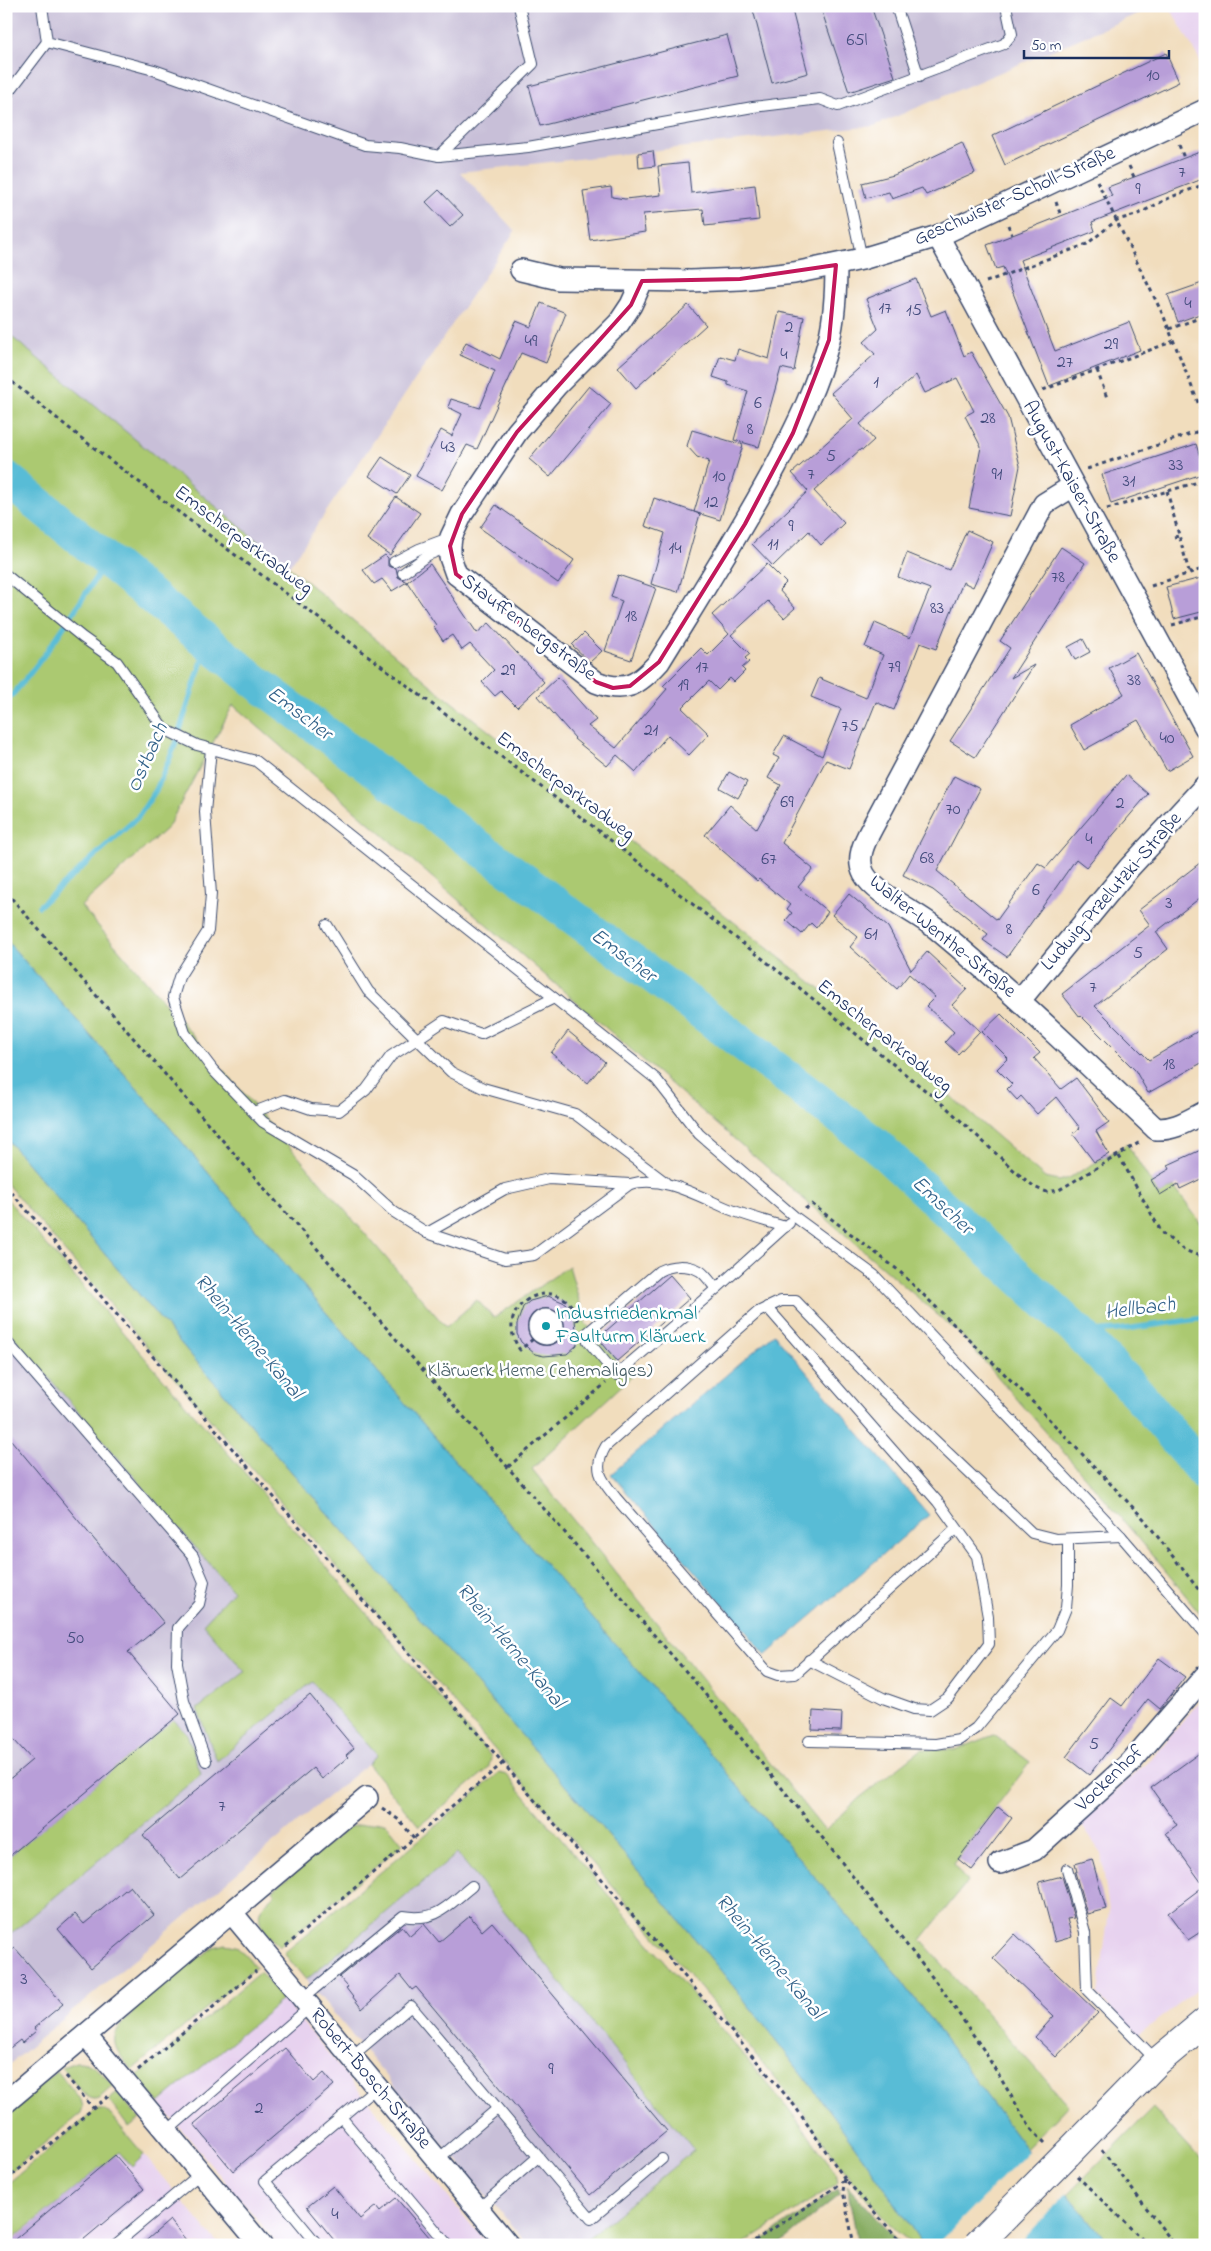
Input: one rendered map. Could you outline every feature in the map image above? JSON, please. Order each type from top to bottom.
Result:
[{"type":"main road","points":[[977,2245],[1158,2062],[1205,2022]]},
{"type":"street","name":"Geschwister-Scholl-Straße","points":[[521,270],[559,278],[642,281],[740,279],[836,265],[862,259],[938,236],[1205,110]]},
{"type":"street","name":"August-Kaiser-Straße","points":[[938,236],[1205,727]]},
{"type":"street","name":"Stauffenbergstraße","points":[[450,541],[450,557],[456,574],[596,682],[613,688],[630,686],[646,676],[659,662],[744,524],[793,433],[812,392],[829,340],[836,298],[836,265]]},
{"type":"street","points":[[450,541],[462,514],[517,432],[557,385],[619,323],[631,305],[642,281]]},
{"type":"street","name":"Walter-Wenthe-Straße","points":[[1070,481],[1044,504],[874,824],[860,859],[864,874],[878,889],[935,927],[1020,1000],[1156,1129]]},
{"type":"street","name":"Ludwig-Przelutzki-Straße","points":[[1020,1000],[1128,868],[1205,786]]},
{"type":"street","points":[[1156,1129],[1166,1129],[1179,1125],[1205,1112]]},
{"type":"street","name":"Vockenhof","points":[[1000,1862],[1034,1850],[1122,1769],[1205,1676]]},
{"type":"street","points":[[6,2102],[368,1798]]},
{"type":"street","name":"Robert-Bosch-Straße","points":[[232,1913],[508,2245]]},
{"type":"street","points":[[86,2036],[261,2245]]},
{"type":"lane","points":[[6,96],[47,42],[42,6]]},
{"type":"lane","points":[[439,156],[532,64],[519,6]]},
{"type":"lane","points":[[896,6],[919,77]]},
{"type":"lane","points":[[47,42],[154,70],[365,145],[400,148],[439,156],[548,144],[763,106],[820,99],[838,106],[1004,44],[1012,34],[1006,6]]},
{"type":"lane","points":[[837,143],[862,259]]},
{"type":"lane","points":[[394,562],[420,549],[450,541]]},
{"type":"lane","points":[[403,573],[450,541]]},
{"type":"lane","points":[[6,575],[82,637],[117,662],[164,729],[197,745],[256,760],[656,1079],[699,1134],[795,1217],[874,1275],[1121,1536],[1205,1633]]},
{"type":"lane","points":[[211,749],[205,812],[211,894],[208,931],[179,977],[173,997],[185,1033],[213,1070],[263,1122],[354,1175],[394,1212],[428,1233],[505,1259],[534,1255],[630,1184]]},
{"type":"lane","points":[[327,925],[368,991],[451,1072],[483,1088],[575,1114],[666,1182],[731,1210],[785,1227]]},
{"type":"lane","points":[[254,1112],[285,1100],[311,1109],[339,1112],[366,1090],[391,1056],[444,1021],[481,1034],[554,998]]},
{"type":"lane","points":[[428,1233],[506,1189],[549,1179],[630,1184],[642,1181],[666,1182]]},
{"type":"lane","points":[[716,1289],[701,1272],[684,1266],[669,1266],[658,1271],[586,1334],[588,1341],[616,1375],[716,1289],[795,1217]]},
{"type":"lane","points":[[956,1529],[795,1674],[778,1675],[767,1671],[600,1478],[599,1458],[606,1446],[758,1312],[781,1301],[796,1301],[879,1387],[1032,1533],[1056,1539],[1121,1536]]},
{"type":"lane","points":[[767,1307],[938,1502],[977,1556],[985,1593],[990,1644],[948,1698],[930,1710],[914,1709],[882,1698],[809,1660]]},
{"type":"lane","points":[[6,1341],[193,1556],[204,1582],[199,1604],[178,1628],[177,1663],[184,1701],[206,1761]]},
{"type":"lane","points":[[810,1741],[936,1744],[959,1740],[976,1728],[1057,1630],[1066,1608],[1068,1539]]},
{"type":"lane","points":[[1067,1869],[1085,1932],[1087,1990],[1158,2062]]},
{"type":"lane","points":[[166,2132],[403,1916],[418,1918],[436,1915],[472,1886]]},
{"type":"lane","points":[[351,2057],[411,2006],[591,2219],[662,2159]]},
{"type":"lane","points":[[318,2245],[265,2181],[376,2088]]},
{"type":"lane","points":[[437,2160],[498,2109]]},
{"type":"lane","points":[[341,2117],[448,2245]]},
{"type":"lane","points":[[478,2209],[538,2157]]},
{"type":"lane","points":[[115,2245],[201,2173]]},
{"type":"path","points":[[1089,164],[1169,329],[1205,420]]},
{"type":"path","points":[[966,289],[1017,272],[1087,244],[1117,220],[1136,216],[1171,197],[1205,184]]},
{"type":"path","points":[[1169,329],[1205,316]]},
{"type":"path","points":[[1025,397],[1174,341]]},
{"type":"path","points":[[1097,370],[1107,398]]},
{"type":"path","name":"Emscherparkradweg","points":[[6,377],[85,441],[579,815],[791,981],[948,1108],[1017,1173],[1036,1188],[1047,1192],[1059,1190],[1119,1156],[1141,1142],[1156,1129]]},
{"type":"path","points":[[1070,481],[1205,429]]},
{"type":"path","points":[[1090,515],[1205,480]]},
{"type":"path","points":[[1167,491],[1189,572]]},
{"type":"path","points":[[1174,537],[1179,536]]},
{"type":"path","points":[[1132,593],[1205,568]]},
{"type":"path","points":[[1152,631],[1205,616]]},
{"type":"path","points":[[6,892],[696,1683],[822,1836],[943,1991],[983,2049],[1032,2129],[1148,2245]]},
{"type":"path","points":[[1119,1156],[1162,1233],[1184,1250],[1205,1258]]},
{"type":"path","points":[[6,1186],[532,1797],[787,2098],[845,2179],[904,2245]]},
{"type":"path","points":[[795,1217],[812,1204],[898,1270],[1025,1394],[1144,1519],[1205,1598]]},
{"type":"path","points":[[539,1334],[520,1350],[513,1338],[512,1318],[524,1300],[545,1292],[556,1294],[572,1308],[579,1329]]},
{"type":"path","points":[[508,1467],[616,1375]]},
{"type":"path","points":[[368,1798],[399,1820],[414,1838]]},
{"type":"path","points":[[54,2062],[94,2108]]},
{"type":"path","points":[[1087,2133],[1116,2167],[1145,2208],[1175,2245]]},
{"type":"path","points":[[748,2245],[836,2187],[845,2179]]},
{"type":"path","points":[[845,2179],[843,2191],[854,2245]]},
{"type":"highlighted area","points":[[836,265],[829,340],[793,433],[745,524],[659,662],[630,686],[613,688],[596,682],[456,574],[450,546],[462,514],[517,432],[631,305],[642,281],[740,279]]},
{"type":"shaded area","points":[[6,6],[1156,6],[874,126],[460,172],[515,231],[289,567],[6,332]]},
{"type":"shaded area","points":[[1169,6],[1205,6],[1205,69]]},
{"type":"shaded area","points":[[6,1328],[234,1591],[245,1672],[217,1761],[312,1681],[378,1755],[6,2067],[6,1938],[201,1774],[6,1859]]},
{"type":"shaded area","points":[[1205,1695],[1205,1984],[1138,2035],[1098,1996],[1109,1911],[1101,1853],[1080,1823],[1152,1758]]},
{"type":"shaded area","points":[[457,1853],[694,2150],[580,2245],[528,2245],[306,1980]]},
{"type":"shaded area","points":[[283,1999],[488,2245],[279,2245],[159,2103]]},
{"type":"shaded area","points":[[119,2152],[132,2167],[144,2155],[219,2245],[8,2245]]},
{"type":"green space","name":"Klärwerk Herne (ehemaliges)","points":[[6,332],[444,696],[889,1043],[1045,1178],[1059,1181],[1069,1178],[1127,1144],[1159,1195],[1174,1187],[1205,1229],[1205,1619],[1140,1540],[962,1336],[233,705],[168,827],[81,906],[446,1327],[477,1300],[494,1318],[569,1266],[586,1324],[631,1377],[532,1469],[825,1831],[858,1799],[922,1749],[955,1750],[994,1735],[1030,1762],[953,1864],[967,1882],[921,1940],[1068,2105],[1026,2149],[892,1968],[702,1744],[323,1309],[134,1085],[6,940]]},
{"type":"green space","points":[[6,1138],[690,1932],[810,2085],[868,2164],[923,2245],[913,2245],[894,2230],[853,2182],[798,2106],[708,1997],[6,1183]]},
{"type":"green space","points":[[6,1198],[490,1755],[491,1759],[488,1769],[419,1826],[368,1764],[377,1755],[312,1682],[217,1761],[197,1709],[245,1672],[203,1624],[233,1591],[6,1328]]},
{"type":"green space","points":[[173,1719],[187,1734],[201,1774],[6,1938],[6,1859]]},
{"type":"green space","points":[[499,1773],[507,1775],[788,2108],[835,2171],[837,2182],[835,2185],[741,2245],[580,2245],[694,2150],[457,1853],[306,1980],[284,1953]]},
{"type":"green space","points":[[380,1822],[387,1824],[403,1844],[279,1947],[264,1930],[259,1915],[264,1905],[275,1894],[273,1890],[349,1827]]},
{"type":"green space","points":[[225,1944],[236,1946],[256,1967],[132,2070],[120,2055],[115,2043],[117,2031],[133,2013],[131,2009],[198,1953],[202,1956],[214,1947]]},
{"type":"green space","points":[[260,1972],[283,1999],[159,2103],[137,2076]]},
{"type":"green space","points":[[76,2062],[92,2066],[113,2086],[96,2099],[89,2098],[62,2067]]},
{"type":"green space","points":[[57,2071],[81,2100],[83,2107],[81,2113],[6,2175],[6,2114]]},
{"type":"green space","points":[[117,2092],[140,2119],[129,2128],[109,2101]]},
{"type":"green space","points":[[1153,2108],[1205,2165],[1205,2245],[1110,2245],[1068,2194]]},
{"type":"green space","points":[[97,2109],[103,2109],[108,2112],[144,2155],[132,2167],[119,2152],[6,2245],[6,2185]]},
{"type":"green space","points":[[847,2186],[850,2189],[900,2245],[858,2245]]},
{"type":"green space","points":[[838,2189],[840,2194],[778,2245],[754,2245]]},
{"type":"water","name":"Rhein-Herne-Kanal","points":[[6,940],[134,1085],[323,1309],[702,1744],[892,1968],[1029,2153],[1068,2194],[1110,2245],[923,2245],[868,2164],[810,2085],[690,1932],[6,1138]]},
{"type":"water","points":[[774,1334],[929,1515],[766,1655],[611,1474]]},
{"type":"pier","points":[[1029,2150],[1069,2191],[1018,2245],[937,2245]]},
{"type":"building","points":[[752,6],[791,6],[808,73],[772,83]]},
{"type":"building","points":[[820,6],[871,6],[895,77],[849,92]]},
{"type":"building","points":[[727,35],[738,76],[540,126],[529,86]]},
{"type":"building","points":[[1166,53],[1179,82],[1005,165],[992,136]]},
{"type":"building","points":[[962,143],[975,173],[926,195],[922,188],[892,199],[889,192],[866,198],[862,183],[894,175]]},
{"type":"building","points":[[1205,150],[1205,178],[1092,222],[1095,231],[1020,260],[1055,351],[1129,322],[1140,350],[1049,386],[1003,267],[996,269],[987,245],[1112,196],[1108,187]]},
{"type":"building","points":[[653,151],[655,166],[639,168],[638,153]]},
{"type":"building","points":[[688,163],[691,193],[755,185],[759,220],[705,226],[703,209],[643,214],[645,232],[590,240],[583,191],[611,187],[612,197],[625,199],[661,195],[658,166]]},
{"type":"building","points":[[439,190],[463,215],[450,227],[426,202]]},
{"type":"building","points":[[916,279],[931,316],[946,310],[964,356],[971,352],[1008,417],[1020,466],[1010,516],[969,508],[981,447],[965,416],[974,411],[957,378],[925,393],[916,375],[860,424],[874,440],[863,450],[861,449],[814,491],[844,523],[821,545],[809,531],[773,566],[752,544],[808,491],[792,473],[853,419],[831,393],[875,354],[864,342],[878,329],[866,299]]},
{"type":"building","points":[[1205,282],[1205,312],[1178,322],[1168,295]]},
{"type":"building","points":[[541,303],[566,313],[546,363],[521,353],[477,449],[467,445],[442,490],[416,476],[441,430],[452,436],[462,414],[448,407],[451,399],[480,408],[495,371],[460,355],[466,342],[500,359],[516,321],[531,327]]},
{"type":"building","points":[[688,305],[706,325],[636,388],[618,367]]},
{"type":"building","points":[[779,312],[804,317],[794,371],[781,368],[759,447],[734,440],[748,391],[728,385],[728,382],[713,377],[720,356],[735,360],[738,349],[769,359]]},
{"type":"building","points":[[589,386],[611,404],[550,477],[529,459]]},
{"type":"building","points":[[692,430],[743,445],[720,520],[694,512],[709,461],[697,457],[687,446]]},
{"type":"building","points":[[1196,444],[1205,473],[1111,504],[1102,475]]},
{"type":"building","points":[[382,457],[410,475],[397,494],[369,476]]},
{"type":"building","points":[[396,497],[420,513],[390,555],[367,539]]},
{"type":"building","points":[[654,498],[700,514],[678,592],[651,584],[665,533],[645,526]]},
{"type":"building","points":[[496,505],[574,560],[558,583],[480,528]]},
{"type":"building","points":[[967,530],[993,542],[973,587],[963,582],[936,649],[920,643],[894,710],[876,702],[849,769],[826,760],[782,843],[813,869],[798,887],[828,912],[816,928],[811,923],[802,934],[786,920],[792,913],[787,909],[790,905],[759,879],[757,881],[705,835],[730,805],[757,829],[781,785],[768,778],[779,758],[773,755],[784,736],[822,756],[841,709],[811,697],[819,678],[866,698],[883,655],[865,647],[875,623],[910,638],[930,589],[898,577],[907,553],[949,570]]},
{"type":"building","points":[[1061,547],[1085,563],[1011,678],[1034,665],[975,757],[950,741],[1010,648],[1000,641]]},
{"type":"building","points":[[385,555],[388,558],[388,566],[396,568],[398,577],[407,582],[392,591],[382,579],[374,584],[363,570]]},
{"type":"building","points":[[430,564],[477,633],[489,623],[544,682],[517,707],[501,691],[495,696],[482,682],[494,670],[470,644],[462,650],[452,635],[443,641],[434,627],[436,625],[407,582]]},
{"type":"building","points":[[767,564],[786,583],[779,590],[795,608],[784,618],[768,601],[731,635],[750,654],[745,658],[749,662],[742,668],[745,671],[734,682],[730,678],[718,690],[709,681],[682,708],[709,734],[689,755],[668,735],[636,772],[617,755],[607,766],[574,739],[538,696],[558,677],[596,720],[588,726],[616,748],[667,689],[663,686],[701,648],[708,655],[729,634],[712,615]]},
{"type":"building","points":[[618,575],[656,588],[631,660],[605,651],[622,601],[611,597]]},
{"type":"building","points":[[1205,577],[1205,611],[1174,619],[1166,587]]},
{"type":"building","points":[[584,633],[602,651],[590,662],[572,645]]},
{"type":"building","points":[[1083,639],[1090,652],[1075,660],[1068,647]]},
{"type":"building","points":[[1136,653],[1193,756],[1167,771],[1138,720],[1084,750],[1070,725],[1124,694],[1109,668]]},
{"type":"building","points":[[729,772],[747,782],[738,798],[720,788]]},
{"type":"building","points":[[1126,775],[1148,794],[1086,867],[1076,859],[1007,957],[983,940],[988,934],[933,890],[903,875],[954,776],[980,789],[937,871],[997,920],[1038,863],[1046,868]]},
{"type":"building","points":[[1205,859],[1205,894],[1156,932],[1168,949],[1095,1006],[1149,1060],[1205,1027],[1205,1061],[1148,1093],[1135,1070],[1080,1017],[1062,994],[1150,925],[1139,910]]},
{"type":"building","points":[[849,894],[888,927],[911,970],[927,952],[967,989],[952,1005],[980,1031],[958,1054],[945,1042],[954,1032],[926,1006],[935,997],[909,974],[897,989],[850,947],[858,937],[832,915]]},
{"type":"building","points":[[1001,1014],[1040,1053],[1034,1058],[1061,1089],[1076,1078],[1109,1122],[1096,1131],[1109,1154],[1094,1162],[1073,1134],[1080,1128],[1056,1097],[1037,1114],[1021,1096],[1017,1100],[1007,1089],[1012,1084],[997,1069],[1008,1058],[982,1032]]},
{"type":"building","points":[[568,1031],[605,1062],[588,1083],[551,1053]]},
{"type":"building","points":[[1205,1148],[1205,1177],[1180,1189],[1178,1184],[1160,1195],[1151,1180],[1170,1169],[1168,1165]]},
{"type":"building","points":[[670,1275],[690,1298],[617,1361],[598,1338]]},
{"type":"building","name":"Industriedenkmal Faulturm Klärwerk","points":[[548,1296],[565,1303],[575,1319],[577,1345],[567,1354],[544,1356],[535,1354],[521,1342],[517,1334],[517,1324],[523,1307],[530,1301]]},
{"type":"building","points":[[6,1434],[164,1623],[128,1652],[180,1714],[6,1859],[6,1782],[32,1760],[6,1731]]},
{"type":"building","points":[[1159,1658],[1185,1677],[1160,1709],[1148,1699],[1089,1775],[1066,1757],[1111,1698],[1122,1706]]},
{"type":"building","points":[[310,1695],[354,1748],[346,1755],[348,1757],[322,1779],[313,1768],[180,1879],[143,1835]]},
{"type":"building","points":[[813,1711],[842,1713],[841,1731],[812,1730]]},
{"type":"building","points":[[1205,1749],[1205,1929],[1188,1940],[1168,1913],[1204,1886],[1166,1833],[1177,1825],[1151,1788]]},
{"type":"building","points":[[998,1807],[1012,1818],[972,1870],[958,1859]]},
{"type":"building","points":[[1092,1859],[1106,1909],[1087,1914],[1075,1872],[1077,1872],[1075,1864]]},
{"type":"building","points":[[1062,1876],[1074,1918],[1067,1919],[1072,1937],[1055,1942],[1039,1882]]},
{"type":"building","points":[[130,1886],[154,1915],[91,1968],[58,1929],[75,1914],[84,1924]]},
{"type":"building","points":[[470,1916],[482,1931],[492,1922],[667,2131],[590,2195],[416,1987],[412,1990],[400,1975],[362,2009],[339,1977],[402,1926],[410,1936],[424,1924],[439,1942]]},
{"type":"building","points":[[1015,1934],[1098,2013],[1056,2057],[1035,2037],[1054,2016],[993,1958]]},
{"type":"building","points":[[15,1948],[63,2004],[34,2028],[36,2031],[22,2043],[20,2040],[6,2051],[6,1955]]},
{"type":"building","points":[[285,2048],[314,2082],[324,2073],[334,2085],[233,2171],[194,2124]]},
{"type":"building","points":[[115,2155],[144,2189],[77,2245],[8,2245]]},
{"type":"building","points":[[333,2186],[360,2219],[376,2206],[380,2211],[396,2198],[436,2245],[338,2245],[307,2207]]},
{"type":"building","points":[[170,2220],[190,2245],[141,2245]]},
{"type":"waterway","name":"Emscher","points":[[6,478],[260,685],[688,1002],[876,1145],[1079,1333],[1140,1396],[1205,1474]]},
{"type":"waterway","name":"Ostbach","points":[[6,702],[47,651],[107,560]]},
{"type":"waterway","name":"Ostbach","points":[[39,906],[138,817],[156,790],[174,748],[208,642]]},
{"type":"waterway","name":"Hellbach","points":[[1079,1333],[1118,1330],[1205,1318]]},
{"type":"place","name":"Industriedenkmal Faulturm Klärwerk","points":[[546,1326]]}]
